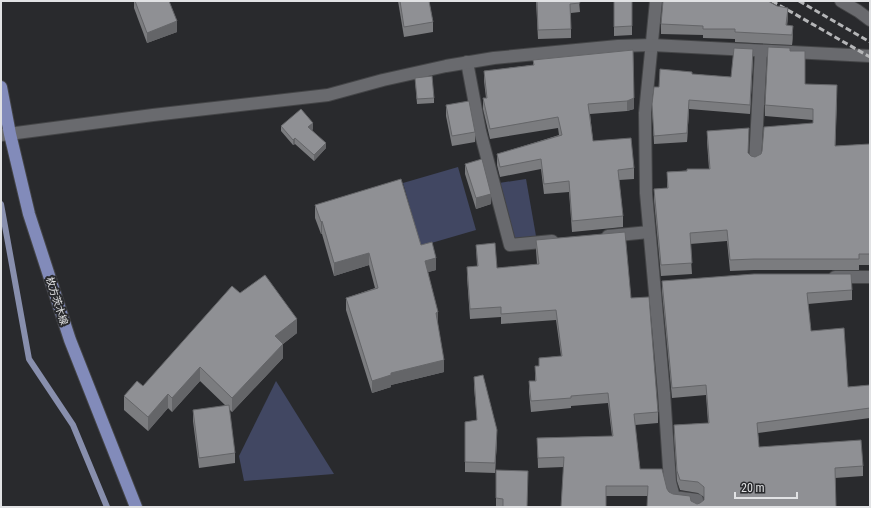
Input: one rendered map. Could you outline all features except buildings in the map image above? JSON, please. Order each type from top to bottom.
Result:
[{"type":"main road","name":"枚方茨木線","points":[[1,87],[6,135],[29,214],[70,340],[136,507]]},
{"type":"street","points":[[656,1],[645,113],[646,193],[649,232],[664,393],[670,482],[674,497],[697,500],[697,507]]},
{"type":"street","points":[[841,1],[870,20]]},
{"type":"street","points":[[6,135],[153,115],[328,95],[383,80],[467,62],[618,46],[652,45],[870,56]]},
{"type":"street","points":[[755,161],[761,51]]},
{"type":"street","points":[[467,62],[480,132],[510,245],[564,240]]},
{"type":"street","points":[[595,237],[649,232]]},
{"type":"street","points":[[824,277],[870,277]]},
{"type":"street","points":[[654,284],[669,283]]},
{"type":"shaded area","points":[[458,167],[476,230],[421,246],[403,183]]},
{"type":"shaded area","points":[[526,179],[536,236],[514,239],[499,183]]},
{"type":"shaded area","points":[[276,381],[334,474],[244,481],[239,456]]},
{"type":"waterway","points":[[1,204],[29,359],[73,425],[107,507]]},
{"type":"railway","points":[[772,1],[870,57]]},
{"type":"railway","points":[[799,1],[870,42]]}]
